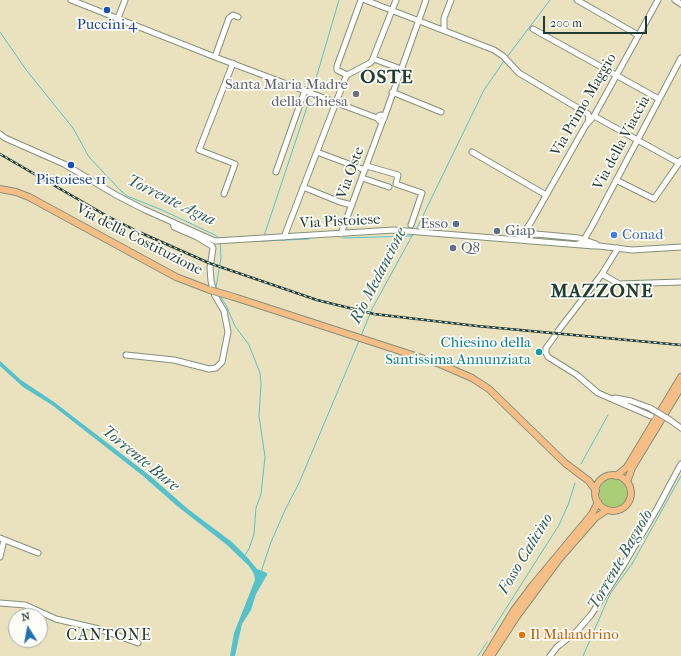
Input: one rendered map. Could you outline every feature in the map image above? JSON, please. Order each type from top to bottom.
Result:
[{"type":"main road","name":"Via della Costituzione","points":[[0,189],[16,192],[29,197],[176,277],[210,290],[454,369],[481,383],[500,399],[565,463],[592,483],[596,491]]},
{"type":"main road","points":[[616,476],[627,467],[681,377]]},
{"type":"main road","points":[[627,482],[632,468],[681,387]]},
{"type":"main road","points":[[586,478],[593,480],[610,476],[616,476],[627,482],[630,487],[631,494],[628,504],[617,511],[607,510],[598,502],[596,491],[598,484],[604,478]]},
{"type":"main road","points":[[486,656],[514,610],[592,514],[598,502]]},
{"type":"main road","points":[[491,656],[516,616],[555,564],[595,518],[607,510]]},
{"type":"street","points":[[70,0],[88,3],[118,18],[215,57],[381,118]]},
{"type":"street","points":[[118,18],[125,0]]},
{"type":"street","points":[[348,75],[337,70],[337,66],[362,0]]},
{"type":"street","points":[[365,0],[494,50],[503,56],[518,73],[588,114],[589,117],[586,125]]},
{"type":"street","points":[[284,237],[345,79],[348,75],[370,63],[374,59],[396,0]]},
{"type":"street","name":"Via Oste","points":[[341,234],[366,168],[381,118],[390,101],[426,0]]},
{"type":"street","points":[[444,30],[444,18],[451,0]]},
{"type":"street","points":[[577,0],[638,35]]},
{"type":"street","name":"Via Primo Maggio","points":[[521,236],[531,222],[586,125],[594,116],[658,0]]},
{"type":"street","points":[[675,0],[681,4]]},
{"type":"street","points":[[215,57],[229,18],[233,15],[238,17]]},
{"type":"street","points":[[533,29],[659,99]]},
{"type":"street","name":"Via della Viaccia","points":[[578,244],[582,243],[592,226],[681,58]]},
{"type":"street","points":[[374,59],[401,68]]},
{"type":"street","points":[[224,194],[235,164],[199,150],[233,63]]},
{"type":"street","points":[[276,172],[306,90]]},
{"type":"street","points":[[392,92],[441,112]]},
{"type":"street","points":[[594,116],[637,141],[680,162],[654,199],[616,180]]},
{"type":"street","points":[[0,134],[5,138],[64,164],[116,195],[173,222],[174,226],[212,246],[210,268],[211,281],[215,296],[224,311],[228,332],[222,362],[216,368],[209,368],[174,360],[126,355]]},
{"type":"street","points":[[316,152],[366,168],[398,175],[396,184],[422,193],[410,228]]},
{"type":"street","points":[[472,152],[546,195]]},
{"type":"street","points":[[362,178],[389,187]]},
{"type":"street","points":[[303,187],[340,202],[352,205]]},
{"type":"street","name":"Via Pistoiese","points":[[173,222],[217,241],[341,234],[410,228],[417,231],[635,250],[681,247]]},
{"type":"street","name":"Via Primo Maggio","points":[[531,222],[529,231],[531,235]]},
{"type":"street","points":[[592,226],[590,238],[599,246]]},
{"type":"street","name":"Via Pistoiese","points":[[511,239],[536,234],[583,239],[599,246]]},
{"type":"street","points":[[531,235],[534,241]]},
{"type":"street","points":[[618,248],[602,274],[546,348],[546,353],[548,357],[577,375],[598,393],[651,416]]},
{"type":"street","points":[[602,274],[619,284],[681,282]]},
{"type":"street","points":[[606,397],[631,401],[650,408],[681,428]]},
{"type":"street","points":[[550,656],[577,631],[591,615],[650,520],[681,464]]},
{"type":"street","points":[[0,557],[2,539],[38,554]]},
{"type":"street","points":[[0,603],[25,605],[56,619],[99,629],[138,643]]},
{"type":"green space","points":[[614,478],[625,482],[629,493],[625,504],[614,508],[603,504],[599,493],[603,482]]},
{"type":"water","points":[[0,361],[21,380],[54,402],[149,475],[188,509],[232,542],[257,569],[267,573],[256,594],[251,610],[242,624],[235,656],[230,656],[234,633],[255,580],[254,574],[249,566],[227,545],[177,506],[143,476],[52,405],[23,387],[0,366]]},
{"type":"waterway","points":[[312,92],[339,0]]},
{"type":"waterway","name":"Rio Medancione","points":[[507,57],[550,0]]},
{"type":"waterway","name":"Torrente Agna","points":[[0,32],[27,71],[73,128],[89,157],[121,191],[127,196],[162,210],[215,235],[220,239]]},
{"type":"waterway","name":"Rio Medancione","points":[[416,230],[484,90],[504,61]]},
{"type":"waterway","points":[[264,236],[311,95]]},
{"type":"waterway","name":"Rio Medancione","points":[[361,336],[372,309],[413,234]]},
{"type":"waterway","points":[[343,238],[412,236]]},
{"type":"waterway","points":[[262,241],[309,239]]},
{"type":"waterway","name":"Torrente Agna","points":[[217,290],[216,287],[221,258],[220,242]]},
{"type":"waterway","name":"Torrente Agna","points":[[220,296],[226,305],[235,326],[249,345],[260,373],[261,384],[259,416],[265,457],[261,494],[256,508],[254,534],[249,549],[245,555]]},
{"type":"waterway","name":"Rio Medancione","points":[[261,572],[271,542],[299,483],[359,341]]},
{"type":"waterway","name":"Fosso Calicino","points":[[581,464],[608,415]]},
{"type":"waterway","name":"Torrente Bagnolo","points":[[583,656],[610,594],[632,564],[681,476]]},
{"type":"waterway","name":"Fosso Calicino","points":[[491,632],[559,525],[568,505],[575,483]]},
{"type":"waterway","name":"Fosso Calicino","points":[[478,656],[487,642]]},
{"type":"railway","points":[[0,154],[107,216],[139,232],[209,263],[317,300],[374,314],[477,326],[681,345]]},
{"type":"place","name":"Puccini 4","points":[[107,10]]},
{"type":"place","name":"Santa Maria Madre della Chiesa","points":[[356,94]]},
{"type":"place","name":"Pistoiese 11","points":[[71,165]]},
{"type":"place","name":"Esso","points":[[456,224]]},
{"type":"place","name":"Giap","points":[[497,231]]},
{"type":"place","name":"Conad","points":[[614,235]]},
{"type":"place","name":"Q8","points":[[453,248]]},
{"type":"place","name":"Chiesino della Santissima Annunziata","points":[[539,352]]},
{"type":"place","name":"Il Malandrino","points":[[522,635]]},
{"type":"district","name":"OSTE","points":[[387,78]]},
{"type":"district","name":"MAZZONE","points":[[602,292]]},
{"type":"district","name":"CANTONE","points":[[109,636]]},
{"type":"water label","name":"Torrente Bure","points":[[140,459]]}]
